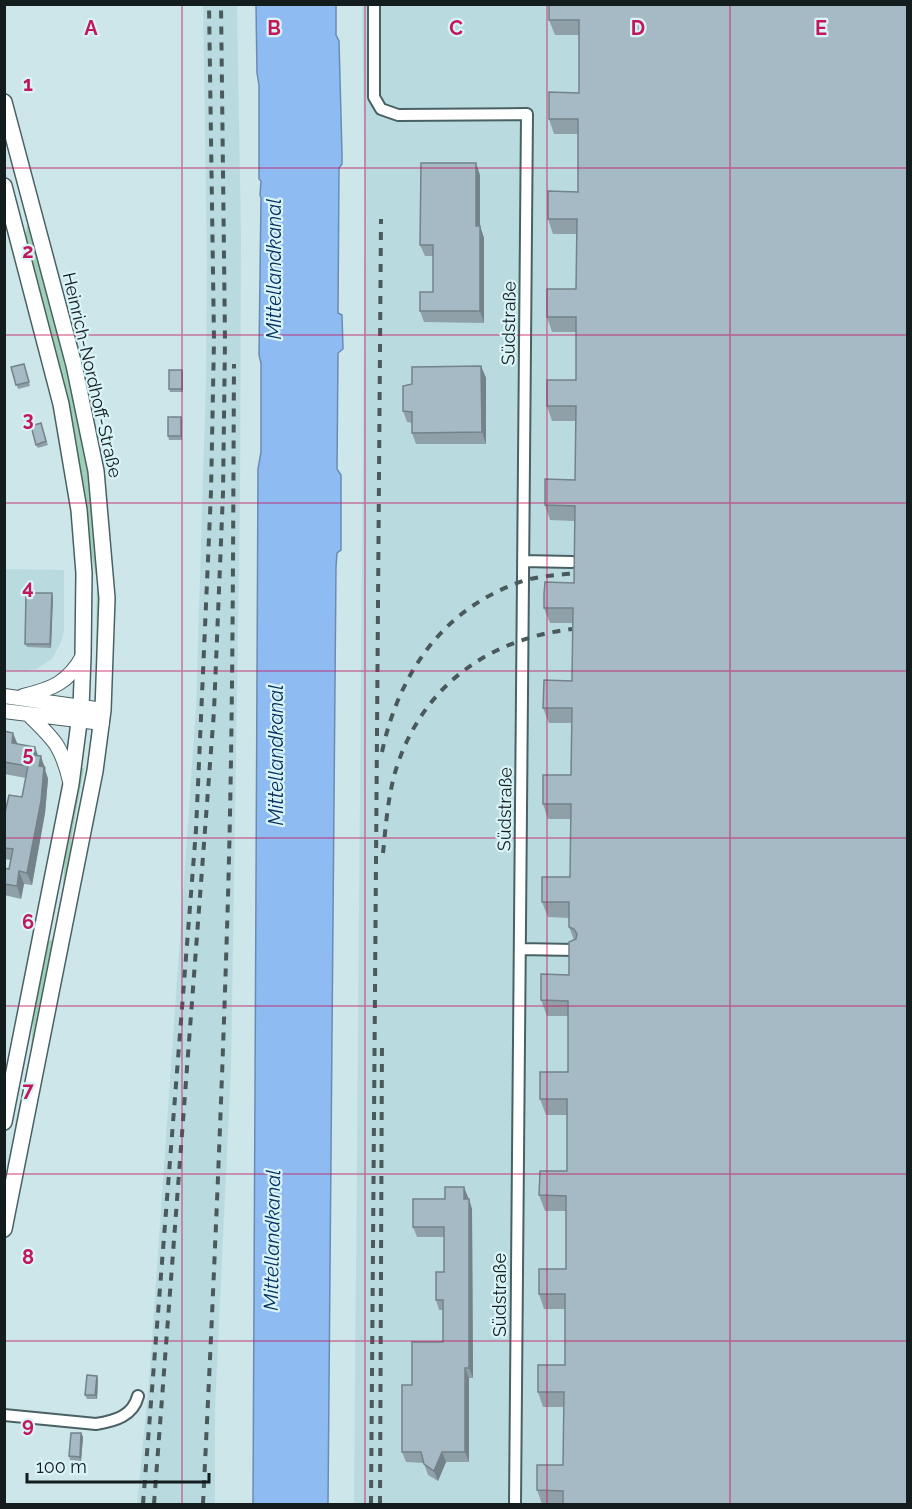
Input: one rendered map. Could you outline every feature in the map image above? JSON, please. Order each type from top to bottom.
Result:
[{"type":"main road","name":"Heinrich-Nordhoff-Straße","points":[[4,102],[74,365],[96,471],[107,598],[103,717],[85,825],[4,1229]]},
{"type":"main road","name":"Heinrich-Nordhoff-Straße","points":[[4,186],[51,360],[68,437],[79,510],[84,573],[80,714],[71,784],[4,1122]]},
{"type":"street","name":"Südstraße","points":[[374,4],[374,97],[381,110],[398,115],[527,114],[514,1504]]},
{"type":"street","points":[[523,561],[572,562]]},
{"type":"street","points":[[10,697],[43,691],[66,680],[77,668],[83,656]]},
{"type":"street","points":[[10,697],[80,714],[103,717]]},
{"type":"street","points":[[4,711],[28,714],[80,714]]},
{"type":"street","points":[[28,714],[52,738],[64,756],[71,784]]},
{"type":"street","points":[[520,950],[575,950]]},
{"type":"street","points":[[4,1415],[88,1423],[108,1422],[124,1416],[135,1406],[138,1396]]},
{"type":"shaded area","points":[[203,5],[237,5],[241,236],[240,504],[231,1067],[215,1409],[215,1504],[137,1504],[149,1382],[196,708],[206,381],[207,260]]},
{"type":"shaded area","points":[[362,5],[907,5],[907,1504],[354,1504],[365,205]]},
{"type":"shaded area","points":[[5,569],[64,570],[64,631],[61,642],[52,659],[36,669],[5,670]]},
{"type":"green space","points":[[30,225],[73,389],[87,455],[99,573],[100,658],[96,658],[97,581],[89,543],[75,438],[60,368],[25,240],[27,226]]},
{"type":"green space","points":[[80,768],[84,768],[72,834],[62,912],[58,911],[63,887],[65,852]]},
{"type":"green space","points":[[52,940],[54,951],[19,1126],[15,1126],[31,1050],[34,1008],[46,948]]},
{"type":"water","name":"Mittellandkanal","points":[[256,5],[336,5],[336,35],[339,41],[342,164],[339,168],[338,313],[342,315],[343,349],[338,353],[337,469],[341,475],[341,550],[337,553],[336,567],[328,1504],[253,1504],[258,469],[261,452],[261,363],[259,355],[261,181],[259,179]]},
{"type":"building","points":[[549,4],[908,4],[908,1504],[563,1504],[563,1491],[537,1490],[537,1465],[563,1465],[564,1392],[538,1392],[538,1365],[565,1365],[565,1294],[539,1294],[539,1269],[566,1269],[566,1196],[539,1195],[540,1171],[567,1171],[567,1099],[540,1099],[540,1072],[568,1072],[568,1001],[541,1000],[541,974],[569,975],[569,942],[576,939],[577,934],[569,927],[569,902],[542,902],[542,877],[570,877],[571,804],[543,804],[543,775],[571,775],[572,708],[543,708],[544,680],[572,681],[573,608],[544,608],[544,594],[545,582],[574,583],[575,506],[545,505],[545,479],[575,480],[576,406],[547,406],[547,380],[576,380],[576,317],[547,317],[547,289],[576,289],[577,219],[548,219],[548,191],[578,192],[578,119],[549,119],[549,92],[579,93],[579,20],[549,20]]},
{"type":"building","points":[[421,163],[476,163],[476,226],[480,226],[480,311],[420,311],[420,292],[433,292],[433,245],[420,245]]},
{"type":"building","points":[[24,364],[29,382],[16,385],[11,367]]},
{"type":"building","points":[[481,366],[482,432],[412,433],[412,412],[403,411],[403,386],[412,384],[412,367]]},
{"type":"building","points":[[169,370],[182,370],[182,389],[169,389]]},
{"type":"building","points":[[168,417],[181,417],[181,436],[168,436]]},
{"type":"building","points":[[41,423],[46,441],[36,445],[31,426]]},
{"type":"building","points":[[26,593],[52,593],[50,644],[25,644]]},
{"type":"building","points":[[4,731],[13,733],[12,743],[35,747],[33,755],[41,756],[39,766],[44,767],[41,801],[27,873],[19,871],[17,886],[4,884],[4,868],[9,869],[13,849],[4,848],[4,817],[9,795],[22,797],[28,766],[4,762]]},
{"type":"building","points":[[445,1187],[464,1187],[464,1199],[469,1199],[469,1368],[465,1368],[465,1452],[442,1452],[434,1471],[424,1464],[421,1452],[402,1452],[402,1385],[412,1385],[412,1342],[443,1342],[443,1300],[436,1300],[436,1272],[444,1272],[444,1227],[413,1227],[413,1199],[445,1199]]},
{"type":"building","points":[[87,1375],[97,1376],[95,1395],[85,1395]]},
{"type":"building","points":[[71,1433],[81,1433],[80,1457],[69,1456]]},
{"type":"railway","points":[[143,1504],[196,830],[211,492],[214,340],[209,4]]},
{"type":"railway","points":[[154,1504],[214,711],[223,493],[225,340],[221,4]]},
{"type":"railway","points":[[371,1504],[381,219]]},
{"type":"railway","points":[[203,1504],[228,897],[234,364]]},
{"type":"railway","points":[[382,752],[400,696],[413,670],[448,626],[470,608],[495,593],[523,581],[546,576],[586,573]]},
{"type":"railway","points":[[383,853],[389,798],[397,766],[409,737],[424,712],[442,690],[487,655],[513,643],[542,634],[572,629]]},
{"type":"railway","points":[[380,1504],[382,1040]]}]
